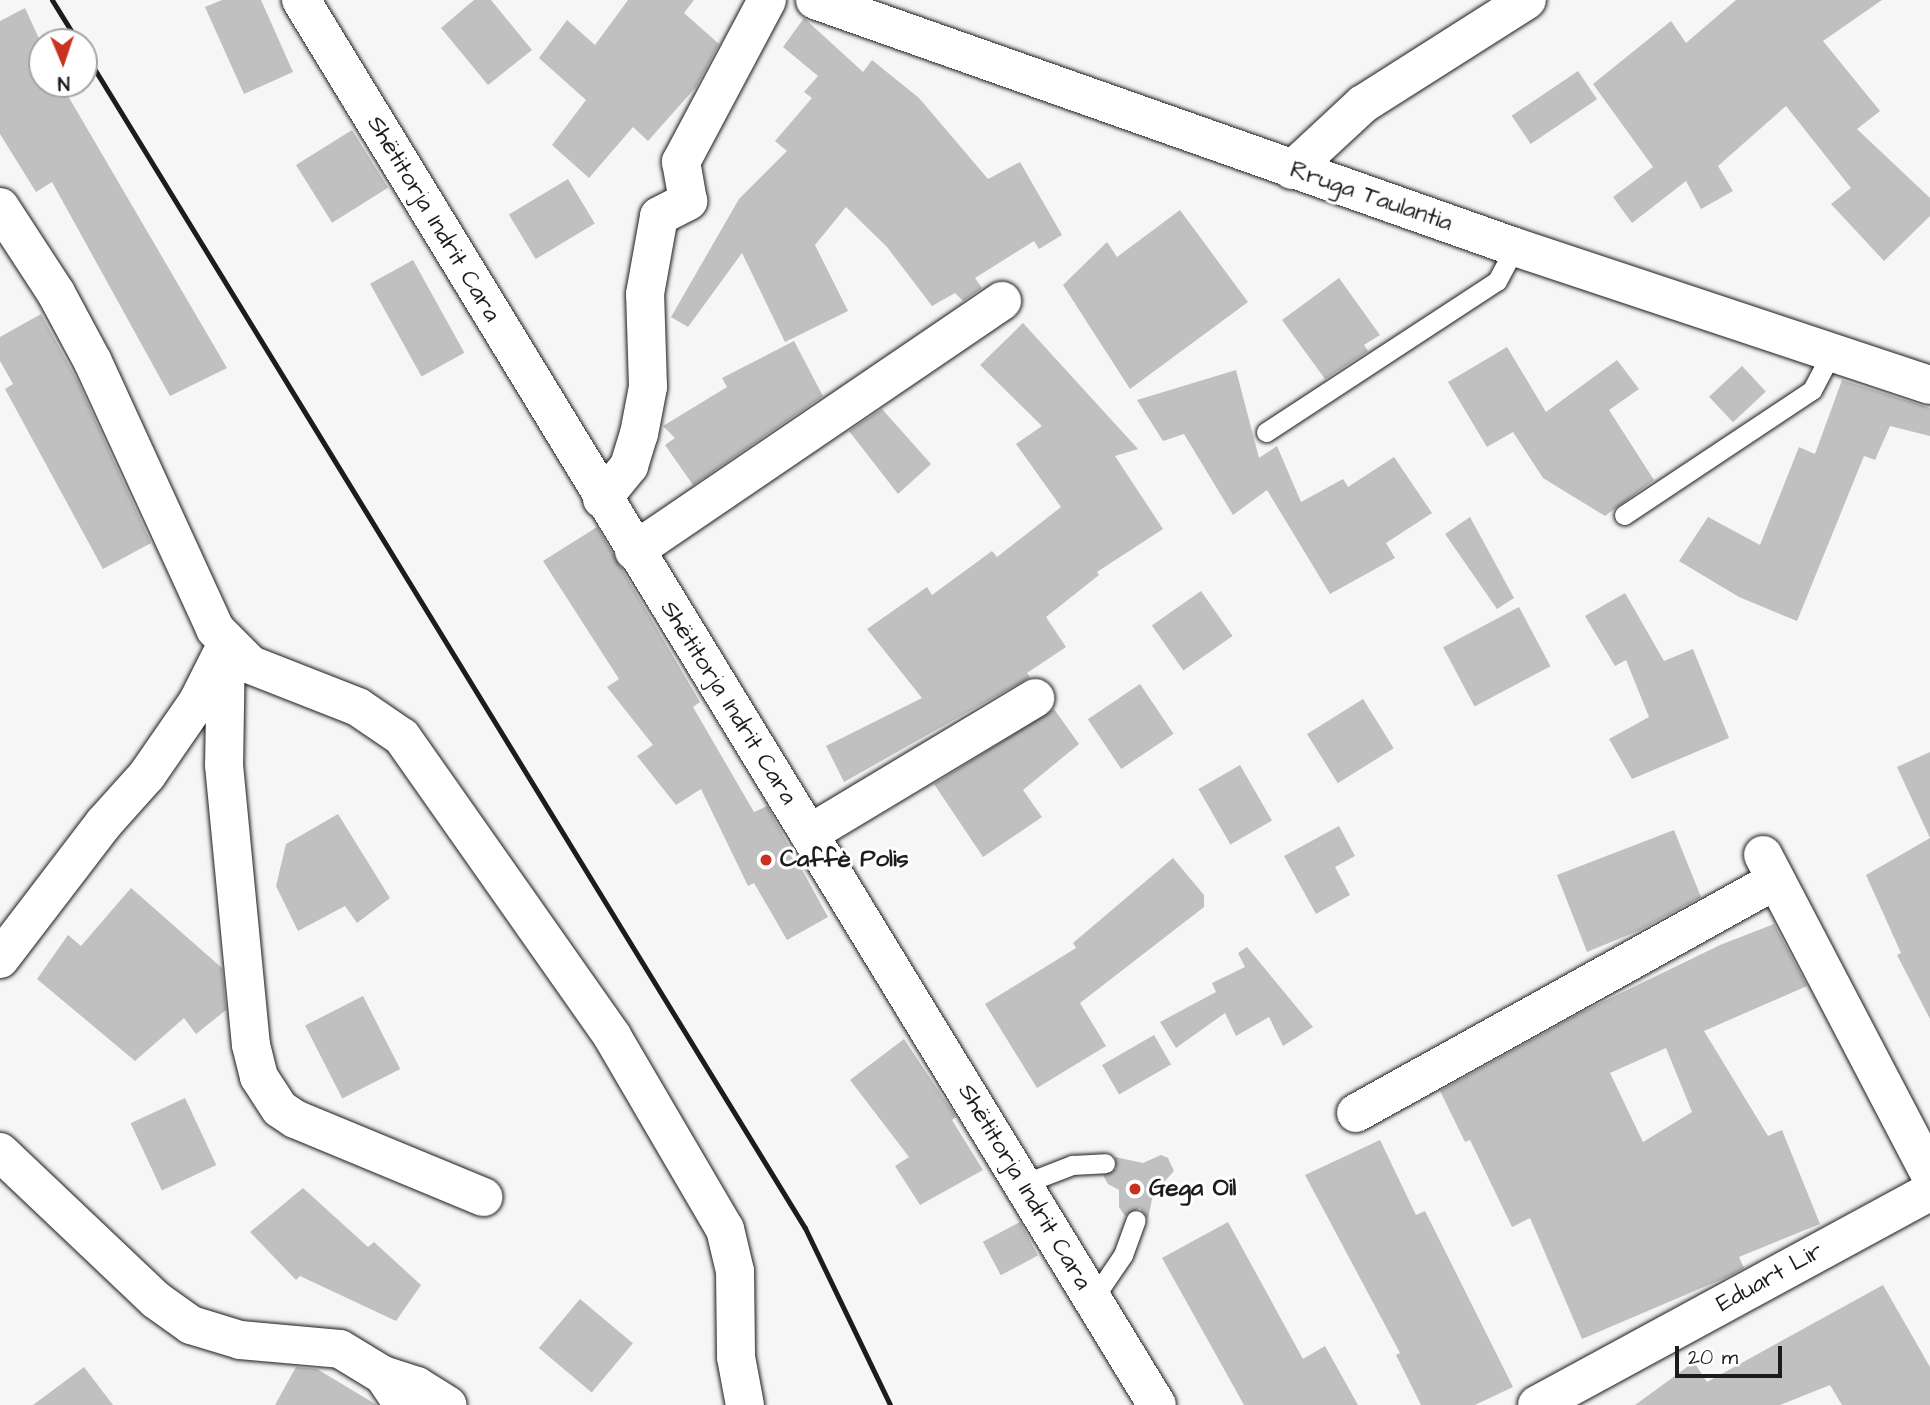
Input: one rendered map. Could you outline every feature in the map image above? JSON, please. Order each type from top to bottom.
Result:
[{"type":"street","name":"Shëtitorja Indrit Cara","points":[[301,0],[602,499],[1157,1405]]},
{"type":"street","points":[[602,499],[629,466],[639,434],[648,387],[645,294],[659,216],[688,201],[681,162],[766,0]]},
{"type":"street","name":"Rruga Taulantia","points":[[815,0],[1292,170],[1930,385]]},
{"type":"street","points":[[1292,170],[1363,104],[1527,0]]},
{"type":"street","points":[[0,207],[56,293],[93,362],[198,592],[226,643],[251,664],[358,707],[402,737],[612,1036],[725,1229],[735,1271],[736,1357],[745,1405]]},
{"type":"street","points":[[634,551],[1003,301]]},
{"type":"street","points":[[0,959],[103,823],[147,775],[198,701],[226,643]]},
{"type":"street","points":[[226,643],[224,765],[251,1045],[259,1077],[280,1109],[295,1119],[482,1197]]},
{"type":"street","points":[[809,834],[1035,698]]},
{"type":"street","points":[[1356,1113],[1769,868],[1930,1174]]},
{"type":"street","points":[[0,1152],[156,1300],[191,1325],[240,1340],[340,1349],[393,1390],[417,1387],[448,1405]]},
{"type":"street","name":"Eduart Lir","points":[[1537,1405],[1930,1192]]},
{"type":"lane","points":[[1266,432],[1497,281],[1516,247]]},
{"type":"lane","points":[[1624,515],[1812,390],[1832,352]]},
{"type":"lane","points":[[1023,1184],[1072,1165],[1105,1163]]},
{"type":"lane","points":[[1093,1299],[1124,1255],[1136,1220]]},
{"type":"building","points":[[222,0],[261,0],[293,72],[244,94],[205,7]]},
{"type":"building","points":[[474,0],[491,0],[532,50],[488,85],[441,28]]},
{"type":"building","points":[[628,0],[694,0],[684,13],[719,44],[696,87],[648,141],[633,127],[589,178],[552,145],[586,100],[539,58],[567,20],[595,45]]},
{"type":"building","points":[[1736,0],[1882,0],[1823,41],[1880,111],[1857,129],[1930,198],[1930,216],[1884,261],[1831,204],[1851,188],[1786,106],[1718,166],[1733,191],[1701,209],[1686,181],[1632,223],[1613,197],[1653,167],[1593,84],[1671,21],[1686,43]]},
{"type":"building","points":[[25,8],[34,28],[28,28],[28,98],[69,98],[227,368],[170,396],[52,182],[36,192],[0,134],[0,21]]},
{"type":"building","points":[[804,18],[863,72],[872,60],[919,98],[988,179],[1020,162],[1062,235],[1039,249],[1034,241],[975,278],[982,288],[963,301],[955,293],[932,306],[887,247],[846,207],[815,245],[848,311],[785,342],[742,253],[688,327],[671,317],[739,199],[787,151],[775,141],[812,98],[804,92],[818,76],[783,47]]},
{"type":"building","points":[[1578,71],[1597,99],[1531,144],[1512,116]]},
{"type":"building","points":[[352,130],[388,188],[332,223],[296,165]]},
{"type":"building","points":[[568,179],[595,224],[536,259],[509,215]]},
{"type":"building","points":[[1180,210],[1248,302],[1130,389],[1063,285],[1107,242],[1117,257]]},
{"type":"building","points":[[413,260],[464,353],[422,376],[370,284]]},
{"type":"building","points":[[1339,278],[1380,335],[1364,345],[1368,351],[1325,379],[1282,320]]},
{"type":"building","points":[[41,314],[78,382],[151,543],[103,569],[5,389],[13,384],[0,361],[0,337]]},
{"type":"building","points":[[1023,323],[1138,449],[1115,456],[1163,529],[1097,572],[1099,575],[1046,617],[1066,647],[1027,673],[1030,677],[844,782],[826,746],[922,698],[867,629],[927,587],[932,595],[992,551],[997,557],[1061,507],[1016,444],[1042,426],[980,365]]},
{"type":"building","points":[[794,341],[823,396],[693,485],[665,445],[675,438],[663,426],[727,387],[722,378]]},
{"type":"building","points":[[1507,347],[1546,412],[1617,360],[1639,389],[1609,410],[1654,480],[1605,516],[1543,478],[1513,432],[1487,447],[1448,382]]},
{"type":"building","points":[[1742,366],[1766,392],[1733,422],[1709,397]]},
{"type":"building","points":[[1236,370],[1259,458],[1277,446],[1301,502],[1343,479],[1348,487],[1394,457],[1432,513],[1386,543],[1395,558],[1330,594],[1267,490],[1233,515],[1184,434],[1163,441],[1137,400]]},
{"type":"building","points":[[1842,380],[1930,408],[1930,436],[1890,426],[1875,460],[1864,456],[1797,621],[1739,597],[1679,561],[1708,517],[1760,545],[1799,447],[1815,454]]},
{"type":"building","points":[[882,409],[931,464],[898,494],[849,431]]},
{"type":"building","points":[[1470,517],[1514,598],[1497,609],[1445,534]]},
{"type":"building","points":[[597,527],[700,702],[693,707],[754,812],[767,806],[828,917],[787,940],[754,883],[748,886],[701,789],[676,805],[637,756],[653,745],[607,687],[619,679],[543,561]]},
{"type":"building","points":[[1201,591],[1233,636],[1183,670],[1152,625]]},
{"type":"building","points":[[1625,593],[1664,661],[1693,649],[1729,738],[1632,779],[1609,739],[1649,717],[1626,660],[1615,666],[1585,616]]},
{"type":"building","points":[[1519,607],[1550,666],[1475,707],[1443,647]]},
{"type":"building","points":[[1140,684],[1174,734],[1121,769],[1088,719]]},
{"type":"building","points":[[1363,699],[1394,748],[1338,783],[1307,734]]},
{"type":"building","points":[[1054,709],[1079,744],[1023,790],[1042,817],[983,857],[934,784]]},
{"type":"building","points":[[1930,752],[1930,838],[1897,767]]},
{"type":"building","points":[[1240,765],[1272,820],[1230,844],[1198,789]]},
{"type":"building","points":[[338,814],[390,898],[357,923],[345,906],[298,931],[276,886],[286,844]]},
{"type":"building","points":[[1339,826],[1355,856],[1335,867],[1350,895],[1316,914],[1284,856]]},
{"type":"building","points":[[1674,830],[1701,897],[1638,931],[1587,952],[1557,875]]},
{"type":"building","points":[[1930,838],[1930,1019],[1897,955],[1901,953],[1866,875]]},
{"type":"building","points":[[1173,858],[1204,895],[1204,907],[1080,1003],[1106,1046],[1037,1088],[985,1004],[1076,948],[1073,943]]},
{"type":"building","points":[[131,888],[222,968],[226,1010],[196,1034],[184,1018],[135,1061],[37,979],[68,935],[81,946]]},
{"type":"building","points":[[1774,924],[1807,986],[1704,1031],[1768,1136],[1782,1130],[1820,1224],[1739,1257],[1744,1268],[1725,1278],[1582,1339],[1530,1218],[1512,1227],[1470,1140],[1465,1142],[1440,1091],[1582,1012],[1720,945]],"holes":[[[1666,1048],[1692,1112],[1643,1142],[1610,1073]]]},
{"type":"building","points":[[1247,947],[1313,1027],[1283,1046],[1269,1017],[1236,1036],[1225,1013],[1176,1048],[1160,1022],[1216,992],[1212,983],[1245,967],[1238,953]]},
{"type":"building","points":[[363,996],[400,1069],[342,1099],[305,1026]]},
{"type":"building","points":[[1154,1035],[1171,1064],[1119,1094],[1102,1065]]},
{"type":"building","points":[[904,1039],[956,1117],[952,1120],[983,1170],[920,1205],[895,1166],[909,1157],[850,1080]]},
{"type":"building","points":[[185,1098],[216,1165],[162,1190],[131,1123]]},
{"type":"building","points":[[1380,1140],[1416,1215],[1425,1211],[1513,1387],[1475,1405],[1421,1405],[1396,1355],[1400,1353],[1305,1175]]},
{"type":"building","name":"Gega Oil","points":[[1161,1155],[1168,1158],[1174,1171],[1153,1194],[1148,1219],[1140,1208],[1125,1216],[1119,1207],[1119,1190],[1108,1184],[1103,1175],[1116,1169],[1115,1157],[1143,1163]]},
{"type":"building","points":[[303,1188],[368,1247],[374,1242],[421,1285],[396,1321],[300,1276],[296,1280],[250,1232]]},
{"type":"building","points":[[1020,1222],[1038,1256],[1001,1275],[983,1242]]},
{"type":"building","points":[[1228,1222],[1303,1359],[1325,1346],[1358,1405],[1244,1405],[1162,1258]]},
{"type":"building","points":[[1883,1285],[1930,1367],[1930,1405],[1842,1405],[1830,1385],[1780,1405],[1635,1405],[1694,1362],[1707,1382]]},
{"type":"building","points":[[580,1299],[633,1343],[592,1392],[539,1348]]},
{"type":"building","points":[[84,1367],[113,1405],[33,1405]]},
{"type":"building","points":[[296,1367],[317,1369],[377,1405],[275,1405]]},
{"type":"railway","points":[[52,0],[69,28]]},
{"type":"railway","points":[[98,75],[805,1228],[890,1405]]},
{"type":"place","name":"Caffè Polis","points":[[766,860]]},
{"type":"place","name":"Gega Oil","points":[[1135,1189]]}]
